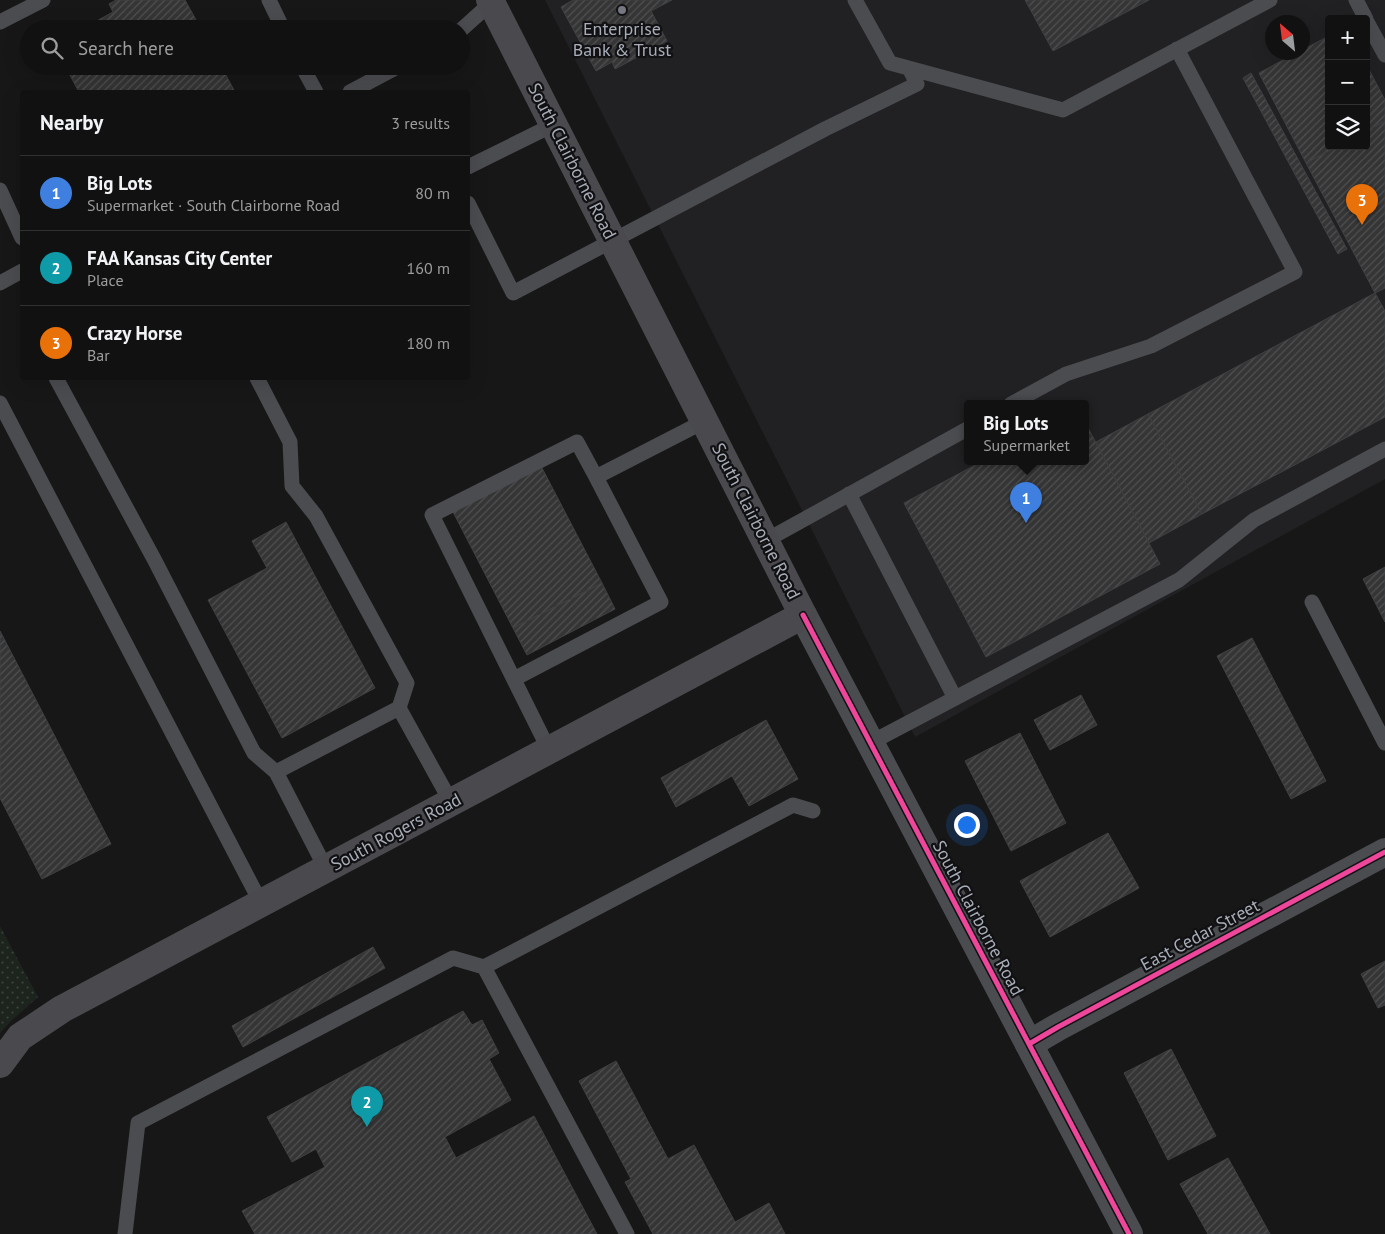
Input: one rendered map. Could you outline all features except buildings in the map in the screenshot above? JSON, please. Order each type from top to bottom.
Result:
[{"type":"main road","name":"South Clairborne Road","points":[[493,1],[526,72],[804,616]]},
{"type":"main road","name":"South Rogers Road","points":[[0,1064],[20,1037],[62,1009],[804,616]]},
{"type":"street","name":"South Clairborne Road","points":[[804,616],[1129,1234]]},
{"type":"street","name":"East Cedar Street","points":[[1029,1044],[1385,852]]},
{"type":"lane","points":[[0,22],[42,0]]},
{"type":"lane","points":[[269,0],[279,20]]},
{"type":"lane","points":[[855,0],[890,63],[1063,110],[1270,0]]},
{"type":"lane","points":[[1356,0],[1364,15]]},
{"type":"lane","points":[[470,22],[493,1]]},
{"type":"lane","points":[[1370,27],[1385,55]]},
{"type":"lane","points":[[1018,400],[1066,374],[1151,346],[1295,272],[1177,49]]},
{"type":"lane","points":[[470,207],[513,292],[825,129],[917,84],[909,68]]},
{"type":"lane","points":[[307,75],[315,90]]},
{"type":"lane","points":[[354,90],[382,75]]},
{"type":"lane","points":[[470,166],[554,125]]},
{"type":"lane","points":[[0,190],[20,234]]},
{"type":"lane","points":[[0,283],[20,272]]},
{"type":"lane","points":[[57,380],[154,558],[254,753],[276,772],[326,869]]},
{"type":"lane","points":[[258,380],[290,442],[292,486],[316,516],[407,683],[399,708],[276,772]]},
{"type":"lane","points":[[0,403],[261,903]]},
{"type":"lane","points":[[596,477],[705,421]]},
{"type":"lane","points":[[765,541],[964,430]]},
{"type":"lane","points":[[514,679],[661,602],[577,442],[432,515],[549,750]]},
{"type":"lane","points":[[870,743],[1180,580],[1254,520],[1385,449]]},
{"type":"lane","points":[[849,494],[954,698]]},
{"type":"lane","points":[[1312,602],[1385,743]]},
{"type":"lane","points":[[399,708],[451,802]]},
{"type":"lane","points":[[125,1234],[138,1123],[453,958],[484,967],[793,806],[814,811]]},
{"type":"lane","points":[[484,967],[627,1234]]},
{"type":"shaded area","points":[[545,0],[1385,0],[1385,479],[915,737]]},
{"type":"shaded area","points":[[0,926],[38,997],[0,1033]]},
{"type":"cycle path","points":[[803,615],[1129,1234]]},
{"type":"cycle path","points":[[1029,1044],[1385,852]]},
{"type":"place","name":"Enterprise Bank & Trust","points":[[622,10]]},
{"type":"place","name":"Crazy Horse","points":[[1362,225]]},
{"type":"place","name":"Big Lots","points":[[1026,523]]},
{"type":"place","name":"FAA Kansas City Center","points":[[367,1127]]}]
